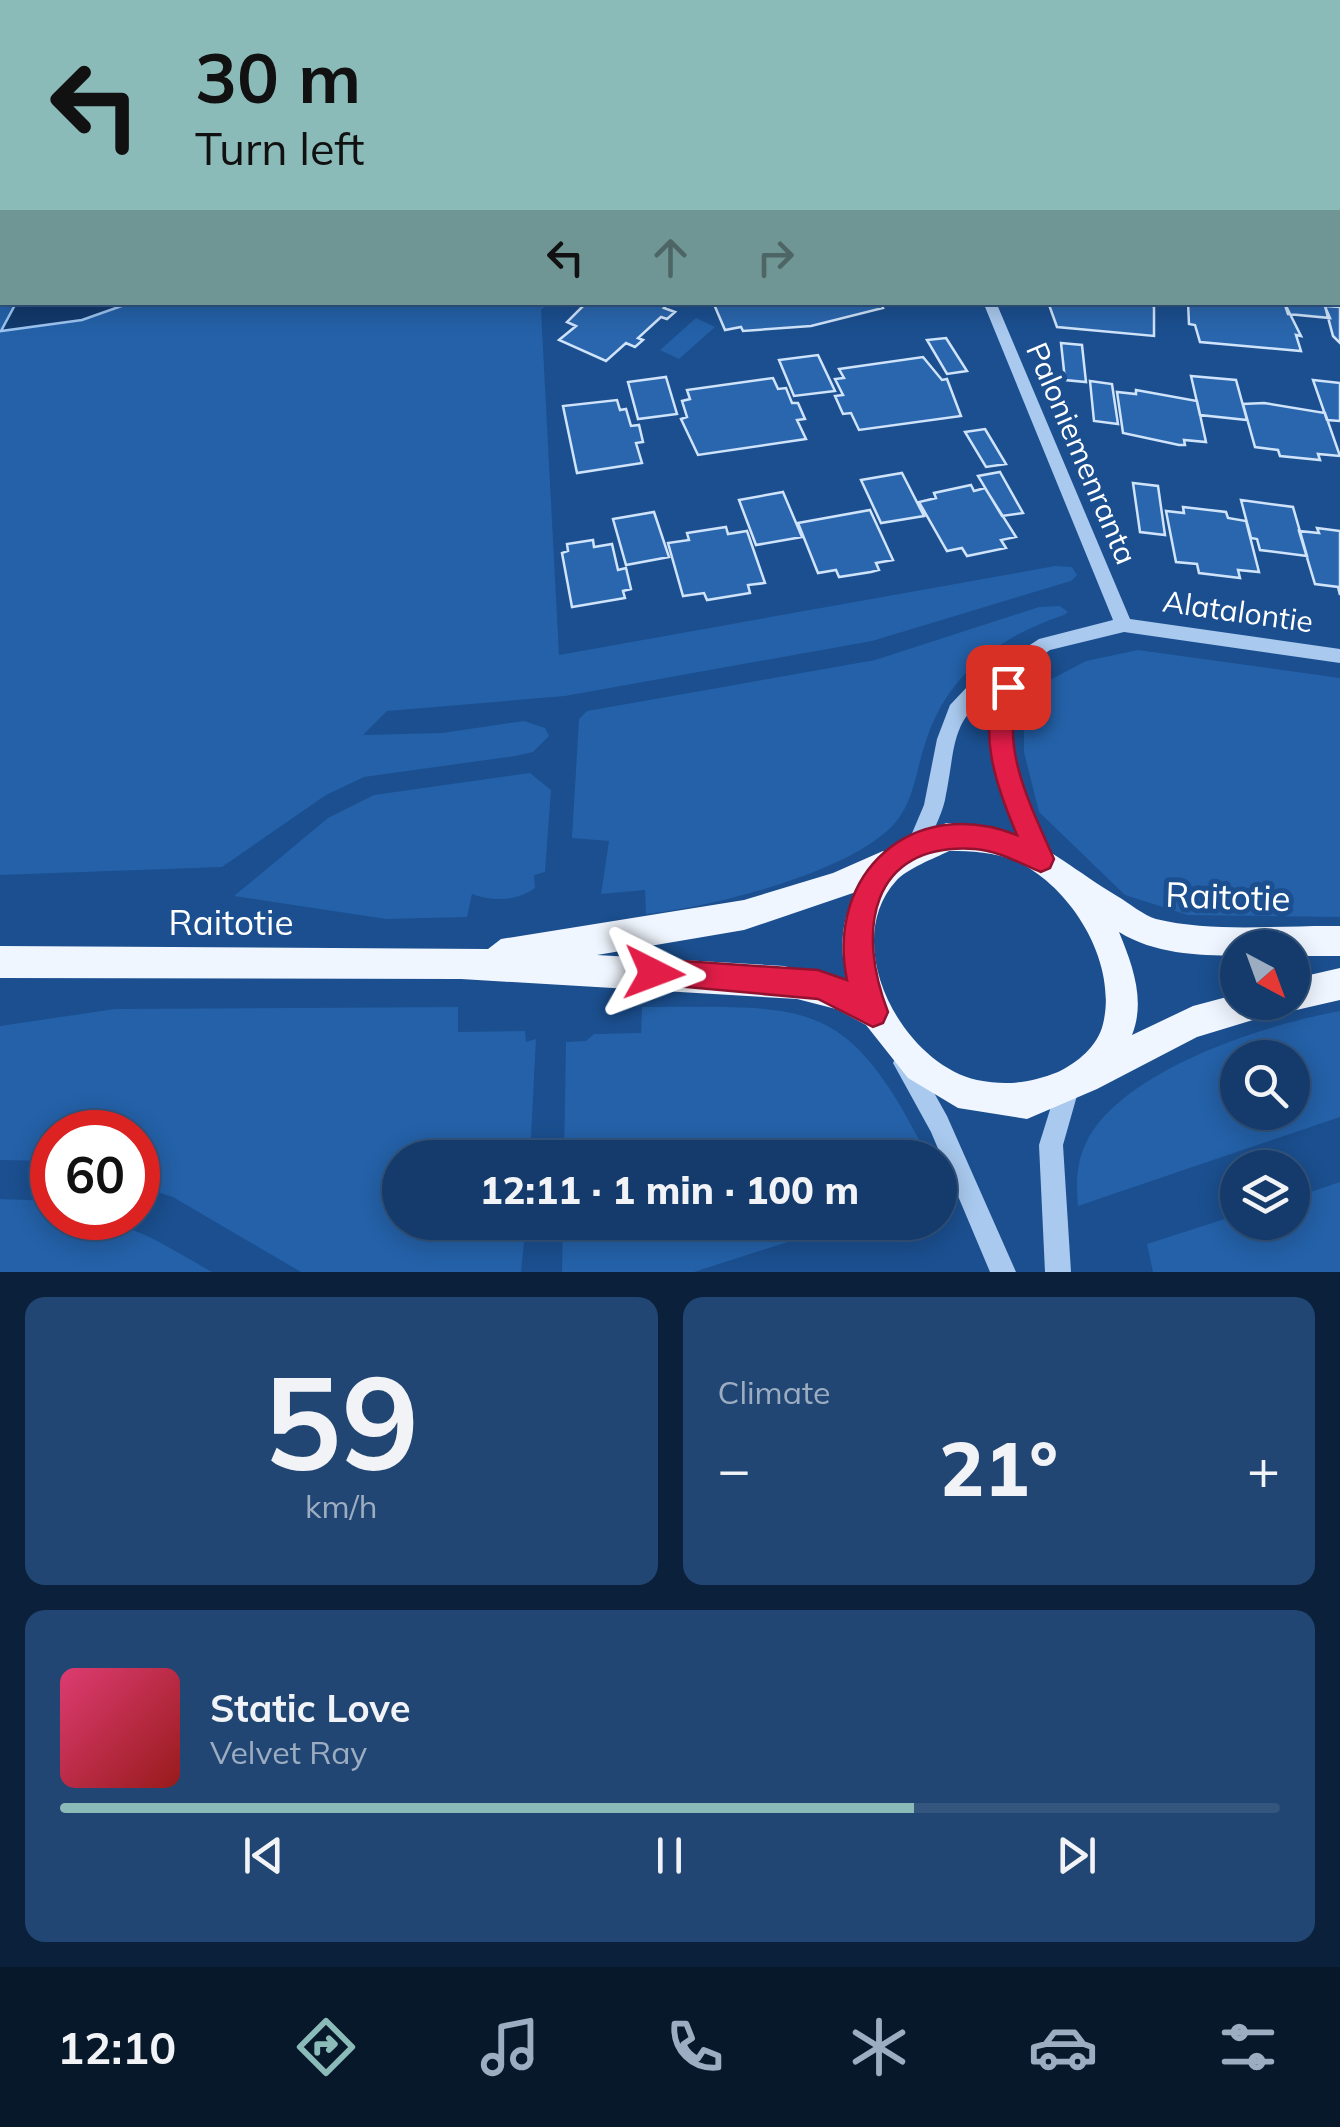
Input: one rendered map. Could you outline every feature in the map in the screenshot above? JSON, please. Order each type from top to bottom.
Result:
[{"type":"main road","points":[[1093,1072],[1111,1044],[1120,1010],[1120,976],[1110,941],[1093,909],[1069,881],[1041,859],[1010,844],[978,837],[946,837],[904,853],[872,882],[860,911],[856,944],[860,978],[873,1012],[895,1045],[924,1072],[958,1091],[994,1102],[1032,1102],[1066,1092],[1093,1072],[1193,1022],[1220,1014]]},
{"type":"main road","name":"Raitotie","points":[[462,963],[567,942],[677,930],[810,900],[904,853]]},
{"type":"main road","name":"Raitotie","points":[[1069,881],[1148,933],[1203,940],[1340,941]]},
{"type":"main road","name":"Raitotie","points":[[0,962],[462,963],[818,984],[847,995],[873,1012]]},
{"type":"main road","points":[[1310,991],[1340,984]]},
{"type":"street","name":"Paloniemenranta","points":[[990,305],[1124,625]]},
{"type":"street","name":"Alatalontie","points":[[904,853],[934,805],[946,738],[957,710],[973,693],[1046,644],[1124,625],[1340,656]]},
{"type":"street","points":[[1016,666],[1000,708],[1002,752],[1017,805],[1041,859]]},
{"type":"street","points":[[895,1045],[939,1124],[1003,1272]]},
{"type":"street","points":[[1058,1272],[1051,1145],[1066,1092]]},
{"type":"shaded area","points":[[0,305],[15,305],[2,329],[82,320],[122,305],[547,305],[541,310],[559,655],[1055,566],[1072,567],[1077,575],[1071,581],[872,641],[565,696],[387,711],[363,735],[442,733],[524,721],[545,728],[549,736],[533,752],[515,756],[364,777],[326,795],[222,867],[0,875]]},
{"type":"shaded area","points":[[14,305],[124,305],[82,320],[1,331]]},
{"type":"shaded area","points":[[696,318],[715,327],[679,359],[660,350]]},
{"type":"shaded area","points":[[1060,606],[1068,612],[996,647],[961,678],[935,719],[906,805],[895,823],[875,841],[814,872],[706,904],[646,914],[645,890],[601,894],[609,841],[572,838],[579,719],[587,711],[875,660],[1039,607]]},
{"type":"shaded area","points":[[1138,650],[1340,678],[1340,917],[1188,915],[1125,895],[1039,812],[1024,752],[1024,715],[1048,681],[1086,661]]},
{"type":"shaded area","points":[[530,773],[551,790],[545,872],[534,875],[535,888],[521,896],[496,899],[472,894],[467,917],[386,919],[234,896],[328,818],[374,795]]},
{"type":"shaded area","points":[[458,1007],[458,1032],[525,1031],[526,1042],[536,1039],[531,1140],[382,1140],[382,1240],[524,1240],[521,1272],[301,1272],[160,1193],[160,1110],[30,1110],[30,1161],[0,1160],[0,1026],[115,1009]]},
{"type":"shaded area","points":[[642,1007],[746,1008],[818,1021],[846,1038],[873,1065],[919,1140],[564,1140],[566,1042],[586,1041],[594,1034],[641,1033]]},
{"type":"shaded area","points":[[1340,1011],[1340,1117],[1310,1127],[1310,1040],[1235,1040]]},
{"type":"shaded area","points":[[1220,1046],[1220,1130],[1302,1130],[1243,1150],[1220,1150],[1220,1158],[1078,1206],[1080,1160],[1102,1119],[1128,1095]]},
{"type":"shaded area","points":[[1340,1182],[1340,1272],[1153,1272],[1147,1244],[1220,1220],[1220,1240],[1310,1240],[1310,1192]]},
{"type":"shaded area","points":[[0,1199],[30,1200],[30,1240],[154,1240],[212,1272],[0,1272]]},
{"type":"shaded area","points":[[563,1240],[794,1240],[694,1272],[562,1272]]},
{"type":"building","points":[[584,305],[667,305],[664,308],[675,312],[667,319],[661,317],[638,338],[643,340],[635,347],[626,343],[606,361],[559,340],[576,326],[567,322]]},
{"type":"building","points":[[714,305],[883,308],[811,326],[725,330]]},
{"type":"building","points":[[1049,305],[1154,307],[1154,336],[1057,327]]},
{"type":"building","points":[[1188,305],[1286,305],[1301,336],[1296,335],[1301,351],[1200,342],[1195,325],[1189,324]]},
{"type":"building","points":[[1285,305],[1324,305],[1330,318],[1288,314]]},
{"type":"building","points":[[1325,306],[1340,307],[1340,343],[1333,336]]},
{"type":"building","points":[[946,338],[967,371],[947,374],[927,340]]},
{"type":"building","points":[[1061,343],[1082,345],[1086,382],[1065,380]]},
{"type":"building","points":[[818,355],[835,391],[794,396],[779,360]]},
{"type":"building","points":[[923,357],[942,380],[947,379],[961,416],[859,430],[851,413],[843,414],[835,396],[843,395],[835,379],[844,378],[839,369]]},
{"type":"building","points":[[1191,376],[1236,380],[1247,420],[1200,415]]},
{"type":"building","points":[[666,377],[677,414],[638,419],[628,382]]},
{"type":"building","points":[[773,378],[778,389],[786,388],[792,403],[798,403],[805,419],[797,420],[806,439],[698,455],[681,419],[687,417],[682,401],[690,399],[687,390]]},
{"type":"building","points":[[1313,380],[1340,383],[1340,421],[1327,420]]},
{"type":"building","points":[[1090,381],[1112,384],[1118,424],[1094,421]]},
{"type":"building","points":[[1136,390],[1197,401],[1206,442],[1184,440],[1185,445],[1179,445],[1123,433],[1117,392],[1136,394]]},
{"type":"building","points":[[617,400],[620,410],[626,409],[631,426],[639,425],[643,442],[636,443],[642,463],[577,473],[563,406]]},
{"type":"building","points":[[1264,403],[1325,413],[1340,456],[1318,454],[1320,460],[1280,456],[1278,450],[1255,447],[1243,404]]},
{"type":"building","points":[[985,429],[1006,464],[986,467],[965,432]]},
{"type":"building","points":[[1000,472],[1023,513],[1002,516],[978,476]]},
{"type":"building","points":[[902,473],[924,516],[881,523],[861,480]]},
{"type":"building","points":[[1133,483],[1158,486],[1165,535],[1140,532]]},
{"type":"building","points":[[971,485],[974,491],[985,488],[1016,537],[1001,540],[1006,548],[967,556],[962,548],[947,551],[919,502],[936,498],[934,493]]},
{"type":"building","points":[[783,492],[802,537],[756,545],[739,500]]},
{"type":"building","points":[[1241,500],[1293,507],[1307,556],[1260,550],[1257,539],[1251,538]]},
{"type":"building","points":[[1183,507],[1226,512],[1228,518],[1246,521],[1259,572],[1238,570],[1240,578],[1199,573],[1197,564],[1176,562],[1166,511],[1184,513]]},
{"type":"building","points":[[870,510],[893,560],[876,563],[879,570],[871,572],[839,577],[836,570],[818,573],[798,523]]},
{"type":"building","points":[[654,512],[669,557],[626,565],[613,519]]},
{"type":"building","points":[[726,527],[728,534],[747,531],[765,583],[748,585],[750,593],[707,600],[704,593],[683,596],[668,543],[689,540],[687,533]]},
{"type":"building","points":[[1317,528],[1340,531],[1340,595],[1338,587],[1315,584],[1299,531],[1319,533]]},
{"type":"building","points":[[593,540],[594,547],[612,544],[618,570],[626,568],[631,589],[623,591],[625,598],[572,607],[562,553],[568,551],[567,544]]},
{"type":"route","points":[[654,973],[818,984],[847,995],[873,1012],[860,978],[856,944],[860,911],[872,882],[892,860],[917,845],[946,837],[978,837],[1010,844],[1041,859],[1017,805],[1002,752],[1000,708],[1008,687]]}]
